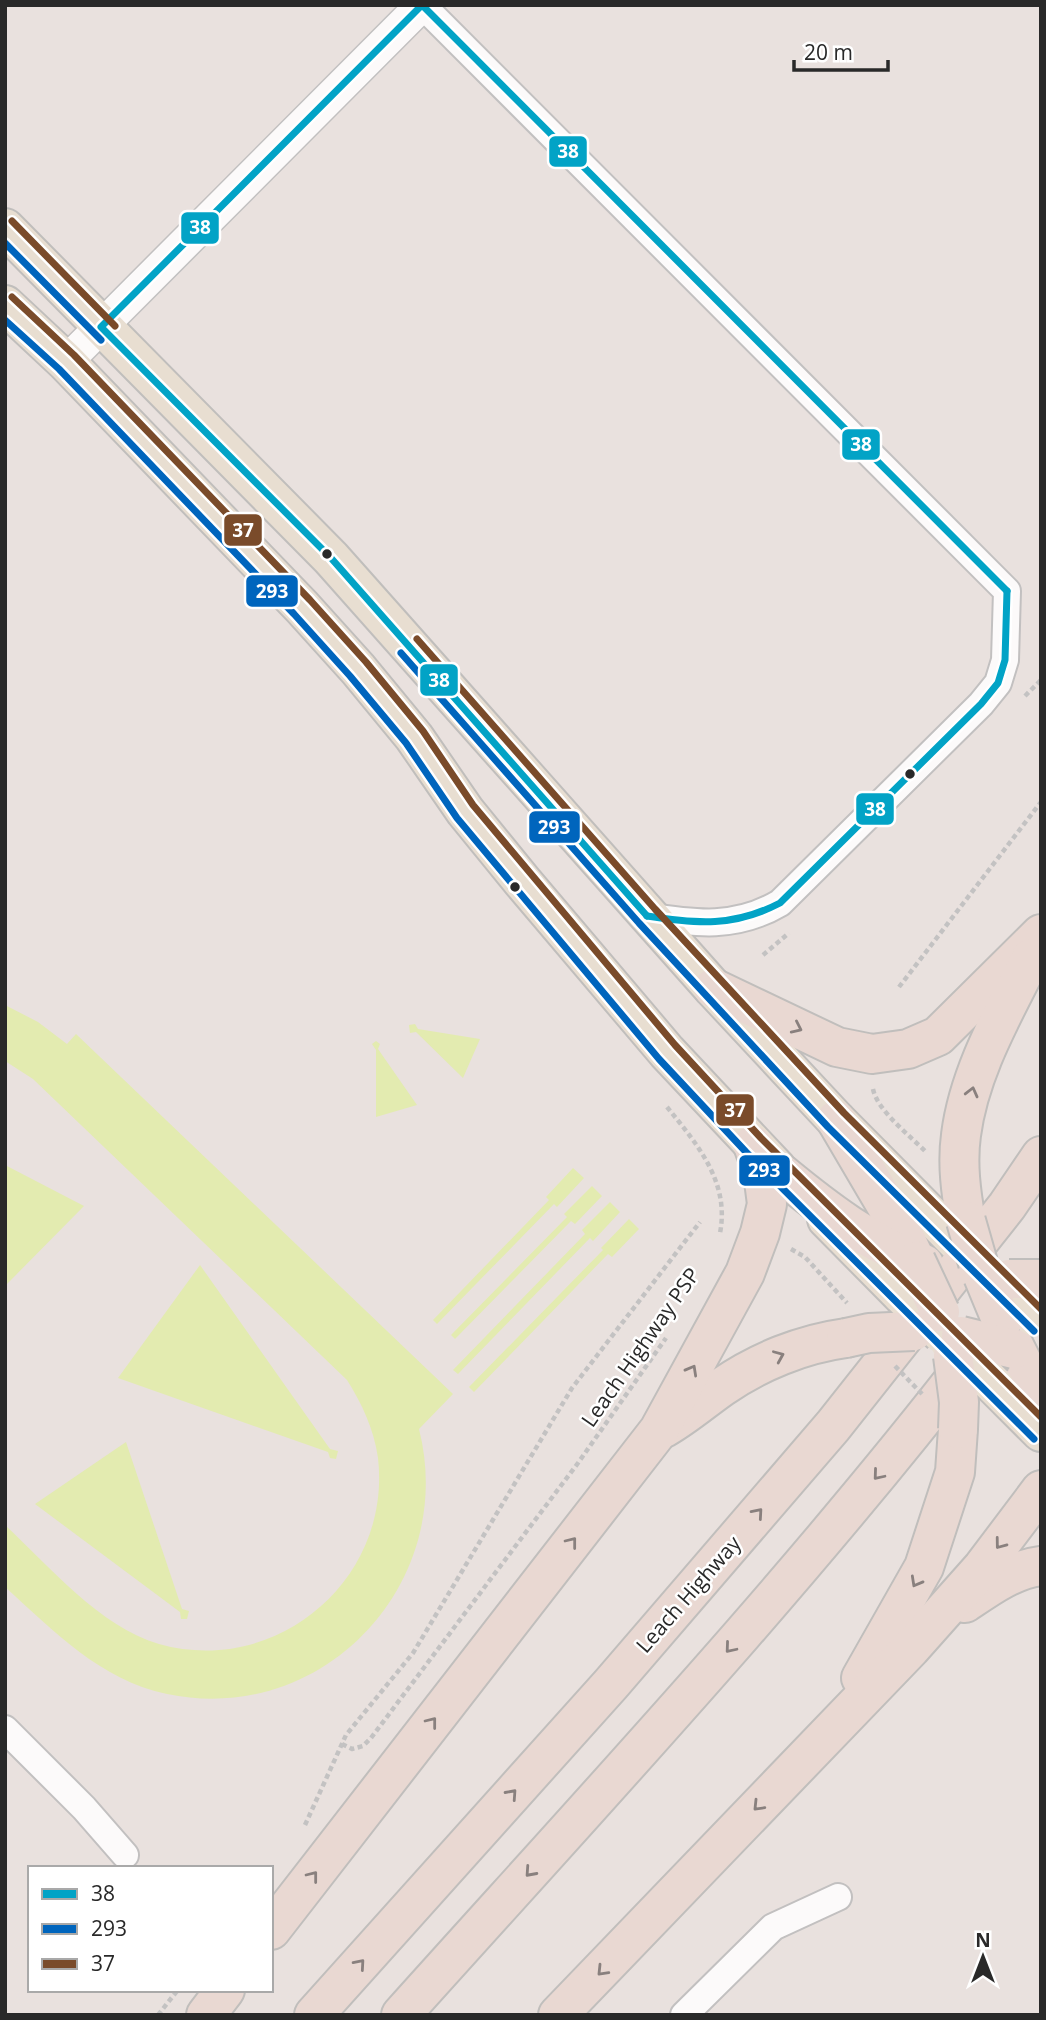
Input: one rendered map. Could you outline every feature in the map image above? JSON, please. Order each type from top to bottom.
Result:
[{"type":"highway","points":[[713,988],[837,1047],[872,1054],[908,1049],[937,1036],[1041,934]]},
{"type":"highway","points":[[1041,939],[976,1074],[961,1134],[961,1191],[966,1221],[983,1271],[1027,1348],[1041,1398]]},
{"type":"highway","points":[[805,1756],[870,1665],[924,1567],[955,1472],[944,1416],[959,1402],[940,1312],[907,1264],[836,1120]]},
{"type":"highway","points":[[273,1927],[659,1430],[745,1273],[760,1233],[767,1203],[763,1173],[753,1145]]},
{"type":"highway","name":"Leach Highway","points":[[314,2015],[611,1684],[833,1426],[1007,1206],[1041,1156]]},
{"type":"highway","points":[[782,1174],[830,1213],[907,1264],[1041,1279]]},
{"type":"highway","points":[[401,2015],[683,1704],[904,1444],[1041,1268]]},
{"type":"highway","points":[[659,1430],[685,1416],[722,1387],[758,1365],[798,1349],[847,1321],[869,1333],[914,1331],[1027,1348]]},
{"type":"highway","points":[[911,1648],[983,1567],[1041,1490]]},
{"type":"highway","points":[[558,2015],[911,1648],[950,1612],[994,1583],[1041,1566]]},
{"type":"highway","points":[[206,2015],[223,1992]]},
{"type":"main road","points":[[5,228],[331,558],[647,916],[836,1120],[983,1271]]},
{"type":"main road","points":[[5,305],[66,362],[302,607],[358,669],[414,737],[465,811],[522,881],[667,1052],[782,1174]]},
{"type":"main road","points":[[946,1336],[1041,1432]]},
{"type":"street","points":[[66,362],[422,5],[1007,591],[1005,660],[998,683],[972,713],[780,904],[741,921],[695,923],[647,916]]},
{"type":"street","points":[[5,1730],[84,1808],[125,1856]]},
{"type":"street","points":[[684,2015],[773,1927],[838,1897]]},
{"type":"path","points":[[899,987],[1041,802]]},
{"type":"path","points":[[872,1081],[875,1096],[884,1110],[929,1155]]},
{"type":"path","points":[[665,1105],[700,1147],[718,1184],[723,1218],[718,1245]]},
{"type":"path","name":"Leach Highway PSP","points":[[303,1831],[346,1735],[414,1653],[572,1388],[700,1222]]},
{"type":"path","points":[[788,1247],[805,1257],[847,1321]]},
{"type":"path","name":"Leach Highway PSP","points":[[342,1744],[352,1749],[371,1738],[578,1463],[673,1329]]},
{"type":"path","points":[[893,1364],[944,1416]]},
{"type":"path","points":[[158,2015],[175,1992]]},
{"type":"green space","points":[[5,1005],[38,1022],[67,1044],[76,1034],[453,1394],[419,1429],[426,1486],[418,1540],[398,1589],[366,1631],[326,1665],[278,1688],[225,1698],[167,1694],[143,1687],[120,1678],[79,1652],[5,1587],[5,1525],[76,1594],[116,1624],[137,1635],[159,1644],[203,1650],[245,1646],[283,1632],[318,1609],[346,1579],[366,1543],[377,1502],[378,1458],[367,1417],[347,1380],[33,1079],[5,1061]]},
{"type":"green space","points":[[415,1024],[418,1029],[480,1039],[463,1078],[416,1032],[410,1033],[409,1025]]},
{"type":"green space","points":[[376,1041],[380,1044],[378,1049],[417,1105],[376,1117],[376,1050],[372,1044]]},
{"type":"green space","points":[[5,1165],[84,1206],[5,1286]]},
{"type":"green space","points":[[573,1168],[584,1178],[557,1207],[554,1204],[437,1324],[433,1320],[549,1200],[546,1197]]},
{"type":"green space","points":[[592,1186],[602,1196],[575,1224],[571,1221],[455,1339],[451,1335],[567,1217],[564,1214]]},
{"type":"green space","points":[[610,1202],[620,1212],[593,1241],[590,1238],[458,1374],[453,1370],[585,1234],[582,1230]]},
{"type":"green space","points":[[629,1219],[639,1229],[612,1257],[608,1254],[474,1392],[469,1387],[603,1250],[601,1248]]},
{"type":"green space","points":[[200,1265],[330,1449],[338,1451],[336,1459],[330,1458],[328,1452],[118,1378]]},
{"type":"green space","points":[[126,1442],[182,1609],[189,1611],[187,1619],[181,1619],[180,1612],[35,1504]]},
{"type":"transit line","name":"38","points":[[422,5],[101,327],[331,558],[647,916]]},
{"type":"transit line","name":"38","points":[[422,5],[1007,591]]},
{"type":"transit line","name":"37","points":[[12,221],[115,326]]},
{"type":"transit line","name":"293","points":[[5,243],[101,340]]},
{"type":"transit line","name":"37","points":[[12,297],[74,355],[310,600],[366,662],[423,731],[473,805],[675,1045],[761,1138],[1041,1417]]},
{"type":"transit line","name":"293","points":[[5,320],[59,369],[350,676],[406,743],[457,818],[659,1059],[746,1152],[1034,1439]]},
{"type":"transit line","name":"38","points":[[647,916],[715,922],[747,916],[780,903],[981,704],[998,683],[1005,660],[1007,591]]},
{"type":"transit line","name":"37","points":[[417,639],[655,909],[844,1113],[1041,1309]]},
{"type":"transit line","name":"293","points":[[401,653],[639,923],[828,1127],[1034,1331]]}]
